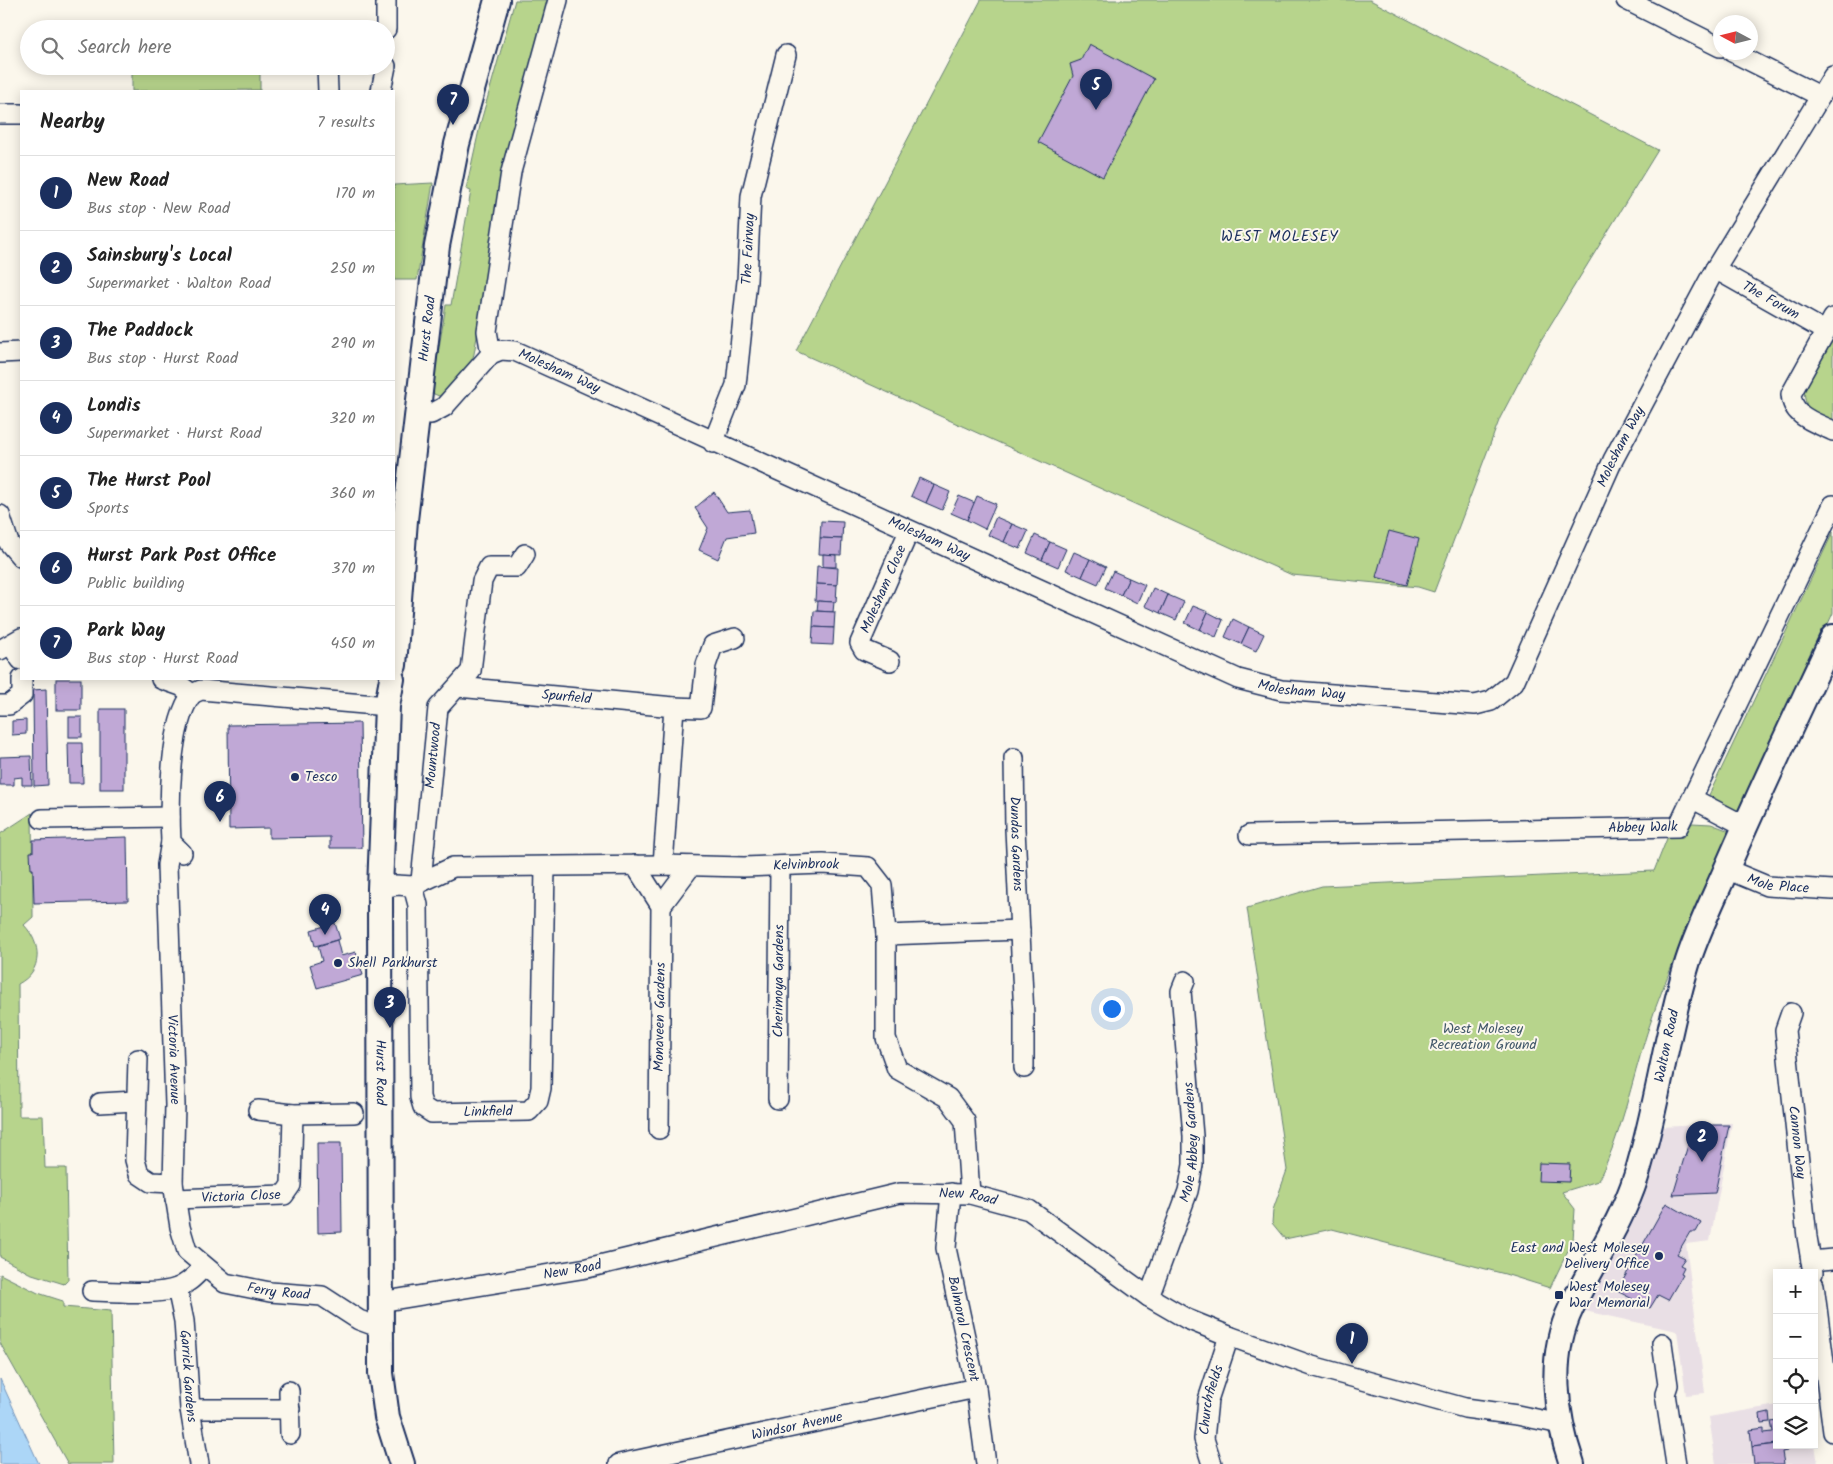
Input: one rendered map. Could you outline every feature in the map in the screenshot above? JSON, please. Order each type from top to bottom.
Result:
[{"type":"main road","name":"Hurst Road","points":[[395,652],[405,520],[437,246],[457,144],[497,0]]},
{"type":"main road","name":"Walton Road","points":[[1572,1464],[1560,1414],[1558,1364],[1566,1321],[1583,1284],[1618,1221],[1632,1189],[1650,1126],[1688,961],[1701,924],[1833,637]]},
{"type":"main road","name":"Hurst Road","points":[[392,680],[387,706],[380,888],[380,1302],[382,1373],[387,1417],[402,1464]]},
{"type":"street","points":[[386,0],[386,20]]},
{"type":"street","points":[[418,413],[431,414],[444,407],[491,354],[487,331],[511,172],[558,0]]},
{"type":"street","points":[[1626,0],[1713,44]]},
{"type":"street","name":"The Fairway","points":[[713,442],[736,385],[747,281],[751,196],[786,55]]},
{"type":"street","points":[[1748,60],[1820,96]]},
{"type":"street","points":[[328,75],[328,90]]},
{"type":"street","points":[[381,90],[384,75]]},
{"type":"street","name":"Molesham Way","points":[[491,354],[502,350],[515,351],[1238,679],[1281,690],[1475,705],[1491,701],[1514,682],[1612,460],[1715,269],[1833,76]]},
{"type":"street","points":[[0,114],[20,114]]},
{"type":"street","name":"The Forum","points":[[1715,269],[1829,324],[1791,394],[1792,404],[1797,413],[1833,431]]},
{"type":"street","points":[[0,353],[20,352]]},
{"type":"street","name":"Abbey Walk","points":[[1250,836],[1678,827],[1833,504]]},
{"type":"street","points":[[0,515],[9,543],[20,556]]},
{"type":"street","name":"Molesham Close","points":[[890,661],[864,650],[860,643],[909,531]]},
{"type":"street","name":"Mountwood","points":[[417,883],[438,708],[471,671],[482,580],[489,567],[517,567],[525,554]]},
{"type":"street","name":"Spurfield","points":[[458,687],[701,708],[706,665],[712,645],[735,638]]},
{"type":"street","points":[[0,706],[9,706],[22,695],[22,680]]},
{"type":"street","points":[[164,680],[181,686],[192,694],[201,690],[250,687],[387,706]]},
{"type":"street","name":"Victoria Avenue","points":[[192,694],[182,713],[172,759],[170,817],[177,848],[167,865],[175,1105],[174,1191],[187,1251],[204,1267]]},
{"type":"street","points":[[663,865],[674,707]]},
{"type":"street","name":"Dundas Gardens","points":[[1014,758],[1024,1016],[1024,1068]]},
{"type":"street","points":[[1693,799],[1745,826]]},
{"type":"street","points":[[42,819],[170,817]]},
{"type":"street","name":"Kelvinbrook","points":[[380,888],[417,883],[453,867],[780,866],[823,864],[868,866],[882,885],[886,935],[886,1038],[897,1069],[948,1098],[965,1121],[961,1193]]},
{"type":"street","points":[[635,865],[661,906],[691,866]]},
{"type":"street","name":"Cherimoya Gardens","points":[[778,1098],[780,866]]},
{"type":"street","name":"Linkfield","points":[[417,883],[420,1097],[423,1108],[432,1113],[529,1111],[538,1101],[541,1088],[545,867]]},
{"type":"street","name":"Mole Place","points":[[1726,869],[1767,886],[1833,890]]},
{"type":"street","name":"Monaveen Gardens","points":[[660,1129],[661,906]]},
{"type":"street","points":[[886,935],[1020,930]]},
{"type":"street","name":"Mole Abbey Gardens","points":[[1149,1297],[1188,1191],[1193,1165],[1193,1136],[1182,991],[1185,981]]},
{"type":"street","name":"Cannon Way","points":[[1791,1013],[1785,1030],[1812,1267]]},
{"type":"street","points":[[138,1059],[135,1101],[135,1160],[139,1174],[151,1182],[174,1191]]},
{"type":"street","points":[[100,1103],[135,1101]]},
{"type":"street","points":[[258,1110],[293,1114],[354,1113]]},
{"type":"street","name":"Victoria Close","points":[[174,1191],[284,1195],[291,1184],[293,1114]]},
{"type":"street","name":"New Road","points":[[380,1302],[587,1268],[900,1193],[961,1193],[1029,1210],[1149,1297],[1187,1319],[1229,1336],[1312,1366],[1465,1408],[1517,1415],[1560,1414]]},
{"type":"street","name":"Balmoral Crescent","points":[[961,1193],[946,1248],[976,1388],[986,1464]]},
{"type":"street","points":[[1812,1267],[1833,1259]]},
{"type":"street","points":[[92,1291],[161,1291],[177,1288],[194,1278],[204,1267]]},
{"type":"street","name":"Ferry Road","points":[[204,1267],[225,1283],[270,1292],[322,1296],[360,1320],[381,1328]]},
{"type":"street","name":"Garrick Gardens","points":[[177,1288],[184,1321],[190,1409],[199,1464]]},
{"type":"street","points":[[1818,1314],[1833,1432]]},
{"type":"street","name":"Churchfields","points":[[1212,1464],[1204,1439],[1208,1400],[1229,1336]]},
{"type":"street","points":[[1662,1343],[1668,1384],[1665,1394],[1676,1464]]},
{"type":"street","name":"Windsor Avenue","points":[[619,1464],[976,1388]]},
{"type":"street","points":[[190,1409],[289,1400],[290,1434]]},
{"type":"shaded area","points":[[1732,1123],[1710,1241],[1686,1244],[1705,1393],[1686,1395],[1677,1331],[1580,1310],[1640,1200],[1663,1127]]},
{"type":"shaded area","points":[[1773,1406],[1773,1449],[1816,1449],[1818,1464],[1716,1464],[1709,1417]]},
{"type":"green space","points":[[515,0],[551,0],[508,154],[474,354],[472,360],[444,394],[439,396],[434,394],[432,390],[446,305],[451,305],[471,191],[466,189],[481,121]]},
{"type":"green space","points":[[981,0],[1370,0],[1658,150],[1541,340],[1500,418],[1434,592],[1418,587],[1292,575],[796,351]]},
{"type":"green space","points":[[132,75],[260,75],[260,90],[132,90]]},
{"type":"green space","points":[[433,183],[417,280],[395,280],[395,185]]},
{"type":"green space","points":[[1833,334],[1833,425],[1809,412],[1804,390],[1809,371]]},
{"type":"green space","points":[[1833,532],[1833,613],[1741,811],[1727,810],[1718,805],[1709,795]]},
{"type":"green space","points":[[32,813],[33,917],[24,925],[34,940],[37,957],[36,965],[32,972],[18,984],[19,1116],[43,1116],[45,1168],[66,1168],[68,1280],[64,1284],[29,1273],[0,1257],[0,834]]},
{"type":"green space","name":"West Molesey Recreation Ground","points":[[1692,823],[1711,824],[1732,832],[1665,982],[1647,1033],[1614,1145],[1598,1181],[1562,1192],[1575,1209],[1573,1240],[1550,1288],[1505,1274],[1332,1229],[1285,1239],[1272,1223],[1273,1210],[1287,1170],[1247,908],[1322,886],[1654,871],[1668,836],[1684,837]]},
{"type":"green space","points":[[0,1274],[38,1293],[63,1301],[63,1307],[111,1311],[114,1464],[68,1464],[0,1343]]},
{"type":"water","points":[[0,1379],[39,1464],[0,1464]]},
{"type":"building","points":[[1089,44],[1154,79],[1103,177],[1038,142],[1073,76],[1070,64],[1081,60]]},
{"type":"building","points":[[919,478],[934,485],[926,503],[911,496]]},
{"type":"building","points":[[934,485],[950,492],[942,510],[926,503]]},
{"type":"building","points":[[714,492],[727,512],[750,510],[754,533],[727,537],[718,559],[699,550],[708,528],[695,508]]},
{"type":"building","points":[[959,496],[975,503],[967,520],[951,513]]},
{"type":"building","points":[[977,496],[996,504],[985,529],[967,520]]},
{"type":"building","points":[[996,517],[1012,524],[1004,542],[988,535]]},
{"type":"building","points":[[821,521],[843,522],[842,539],[820,538]]},
{"type":"building","points":[[1012,524],[1028,531],[1020,549],[1004,542]]},
{"type":"building","points":[[1389,531],[1419,539],[1407,585],[1376,577]]},
{"type":"building","points":[[1035,535],[1050,542],[1042,560],[1027,553]]},
{"type":"building","points":[[820,538],[842,539],[841,555],[819,554]]},
{"type":"building","points":[[1050,542],[1066,549],[1058,567],[1042,560]]},
{"type":"building","points":[[1074,552],[1090,559],[1082,577],[1066,570]]},
{"type":"building","points":[[823,554],[836,555],[836,567],[823,567]]},
{"type":"building","points":[[1090,559],[1106,567],[1098,584],[1082,577]]},
{"type":"building","points":[[817,566],[838,568],[837,585],[816,584]]},
{"type":"building","points":[[1113,571],[1129,578],[1121,595],[1105,588]]},
{"type":"building","points":[[1129,578],[1145,585],[1137,603],[1121,595]]},
{"type":"building","points":[[816,584],[837,585],[836,602],[815,601]]},
{"type":"building","points":[[1153,588],[1168,595],[1160,613],[1145,606]]},
{"type":"building","points":[[1168,595],[1184,602],[1176,620],[1160,613]]},
{"type":"building","points":[[818,601],[834,602],[833,612],[817,611]]},
{"type":"building","points":[[1193,606],[1208,612],[1200,630],[1185,623]]},
{"type":"building","points":[[814,611],[835,612],[834,628],[813,627]]},
{"type":"building","points":[[1208,612],[1223,620],[1216,637],[1200,630]]},
{"type":"building","points":[[1233,619],[1249,627],[1241,644],[1225,637]]},
{"type":"building","points":[[813,627],[834,628],[833,645],[812,644]]},
{"type":"building","points":[[1249,627],[1264,634],[1256,651],[1241,644]]},
{"type":"building","points":[[56,680],[81,680],[81,710],[56,710]]},
{"type":"building","points":[[46,689],[48,785],[34,786],[33,690]]},
{"type":"building","points":[[100,709],[124,709],[124,789],[100,789]]},
{"type":"building","points":[[69,717],[82,717],[82,737],[69,737]]},
{"type":"building","points":[[26,720],[26,734],[12,735],[12,721]]},
{"type":"building","name":"Tesco","points":[[360,723],[362,848],[330,848],[330,837],[269,838],[269,828],[229,829],[228,725]]},
{"type":"building","points":[[68,743],[82,743],[83,783],[69,783]]},
{"type":"building","points":[[31,756],[32,785],[22,785],[22,777],[14,778],[14,785],[0,785],[0,757]]},
{"type":"building","points":[[127,837],[128,901],[34,903],[33,869],[31,869],[30,852],[33,852],[33,840]]},
{"type":"building","points":[[335,923],[340,939],[315,946],[311,930]]},
{"type":"building","name":"Shell Parkhurst","points":[[337,940],[341,956],[356,952],[363,975],[317,988],[310,965],[322,961],[318,946]]},
{"type":"building","points":[[1694,1125],[1729,1125],[1715,1193],[1673,1195]]},
{"type":"building","points":[[317,1143],[341,1143],[342,1232],[318,1233]]},
{"type":"building","points":[[1539,1163],[1570,1164],[1569,1182],[1538,1181]]},
{"type":"building","name":"East and West Molesey Delivery Office","points":[[1666,1203],[1701,1223],[1696,1232],[1690,1232],[1677,1254],[1685,1258],[1680,1265],[1684,1267],[1681,1273],[1683,1274],[1668,1300],[1658,1295],[1650,1308],[1617,1291]]},
{"type":"building","points":[[1769,1412],[1770,1422],[1761,1423],[1760,1414]]},
{"type":"building","points":[[1764,1428],[1764,1433],[1773,1432],[1773,1444],[1752,1447],[1750,1430]]},
{"type":"building","points":[[1773,1444],[1773,1449],[1787,1449],[1787,1451],[1782,1452],[1784,1464],[1754,1464],[1752,1447]]},
{"type":"place","name":"The Hurst Pool","points":[[1096,110]]},
{"type":"place","name":"Park Way","points":[[453,125]]},
{"type":"place","name":"Tesco","points":[[295,777]]},
{"type":"place","name":"Hurst Park Post Office","points":[[220,822]]},
{"type":"place","name":"Londis","points":[[325,935]]},
{"type":"place","name":"Shell Parkhurst","points":[[338,963]]},
{"type":"place","name":"The Paddock","points":[[390,1028]]},
{"type":"place","name":"Sainsbury's Local","points":[[1702,1162]]},
{"type":"place","name":"East and West Molesey Delivery Office","points":[[1659,1256]]},
{"type":"place","name":"West Molesey War Memorial","points":[[1559,1295]]},
{"type":"place","name":"New Road","points":[[1352,1364]]},
{"type":"district","name":"WEST MOLESEY","points":[[1280,237]]}]
